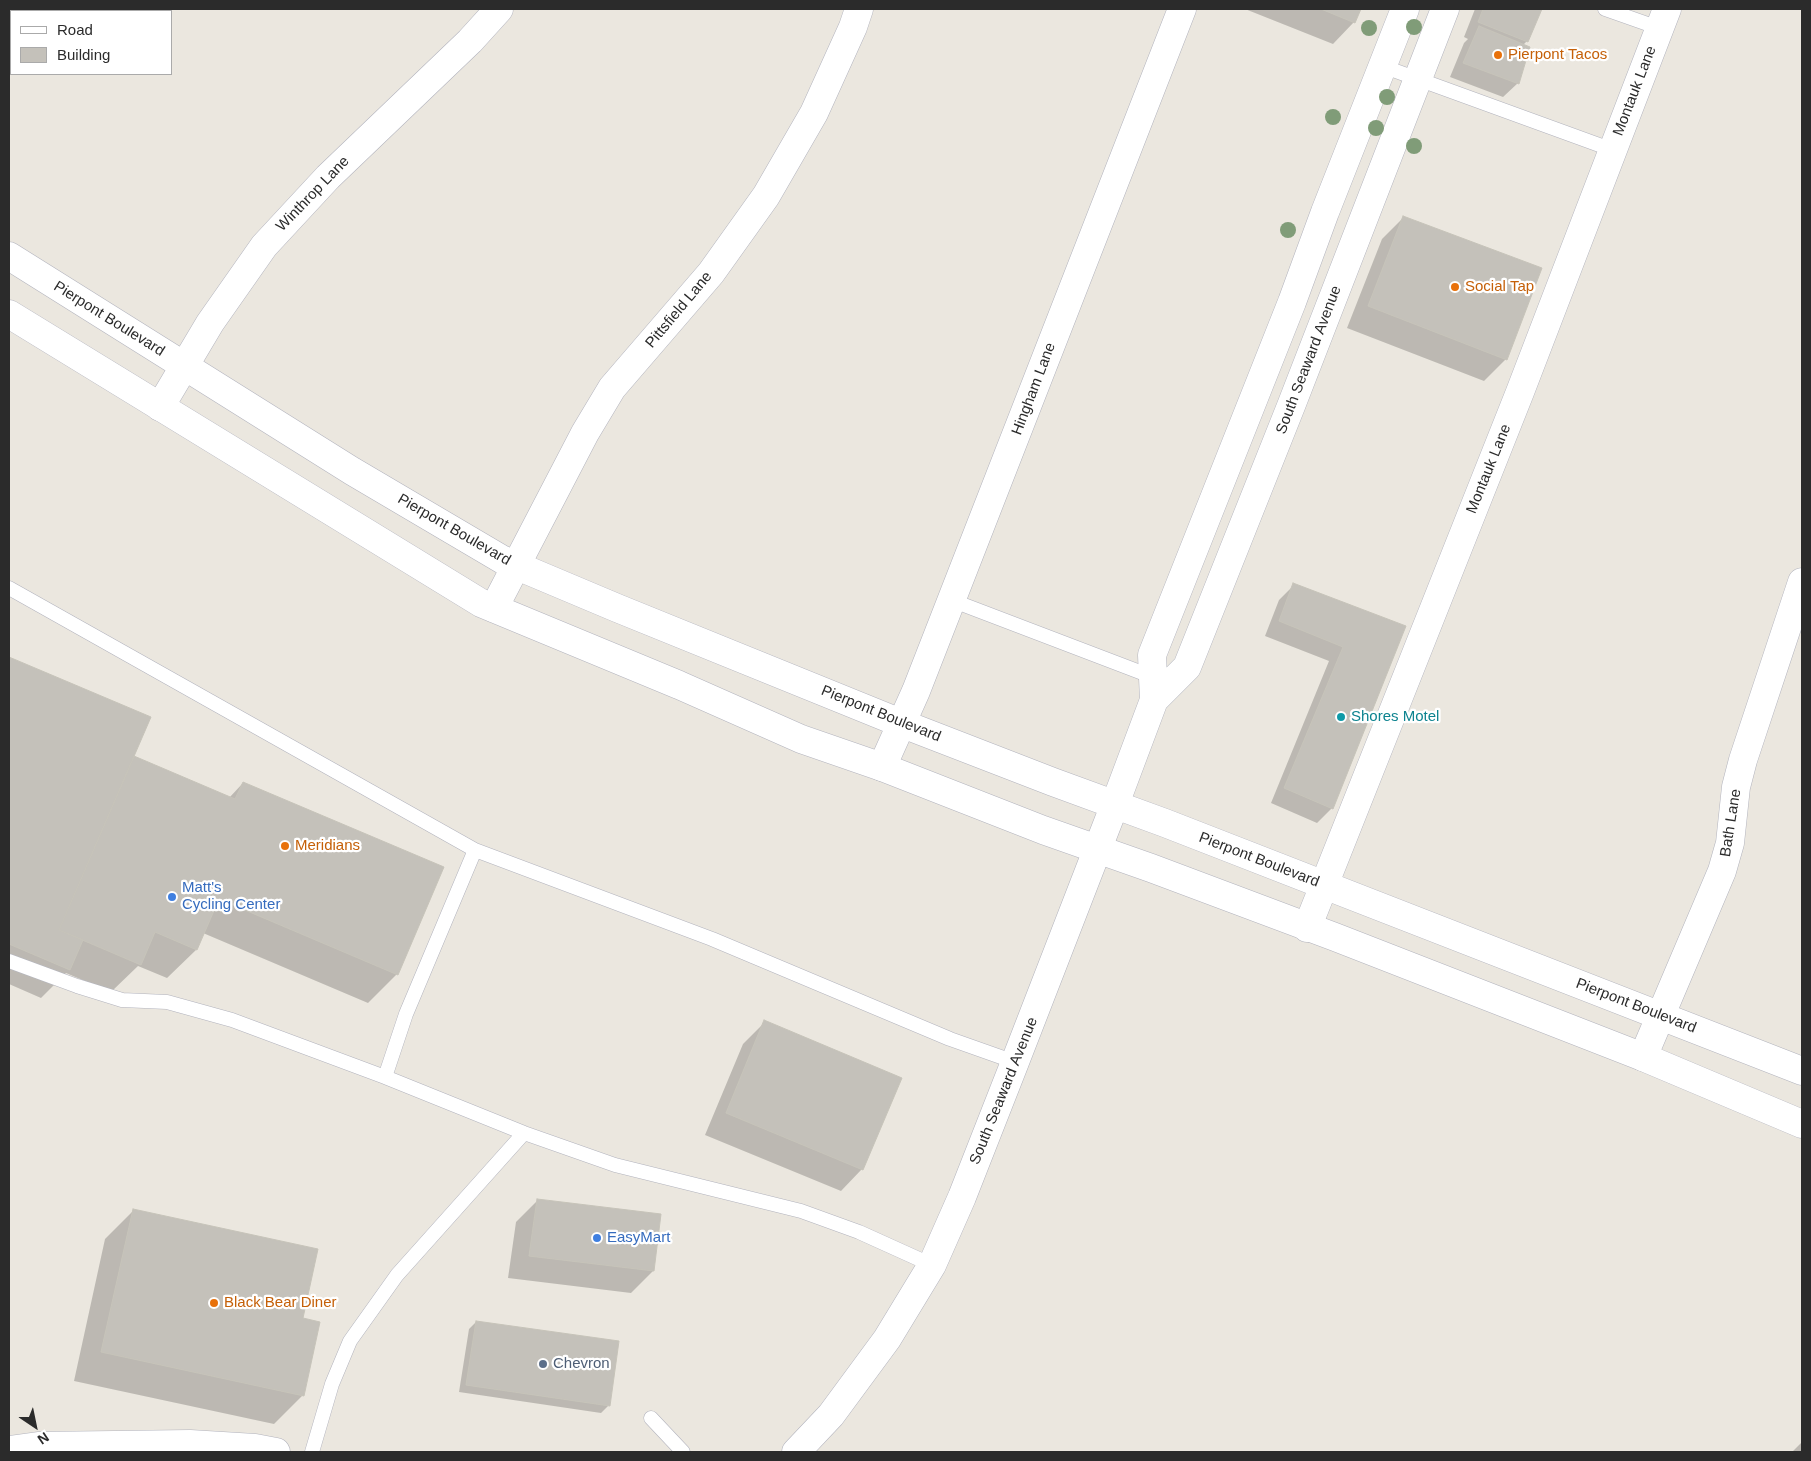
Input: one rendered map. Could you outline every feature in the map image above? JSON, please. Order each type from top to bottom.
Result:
[{"type":"street","name":"Winthrop Lane","points":[[160,407],[210,323],[264,246],[328,177],[470,40],[499,9]]},
{"type":"street","name":"Pittsfield Lane","points":[[494,608],[585,433],[612,388],[711,273],[766,196],[814,114],[859,9]]},
{"type":"street","name":"Hingham Lane","points":[[882,768],[903,724],[1182,9]]},
{"type":"street","name":"South Seaward Avenue","points":[[796,1452],[831,1414],[887,1338],[932,1265],[962,1198],[1115,804],[1154,688],[1152,656],[1405,9]]},
{"type":"street","name":"South Seaward Avenue","points":[[1154,688],[1187,667],[1446,9]]},
{"type":"street","name":"Montauk Lane","points":[[1307,928],[1523,383],[1663,19]]},
{"type":"street","points":[[1348,155],[1382,169]]},
{"type":"street","points":[[1325,212],[1360,225]]},
{"type":"street","name":"Pierpont Boulevard","points":[[9,256],[352,471],[503,560],[903,724],[1115,804],[1802,1071]]},
{"type":"street","points":[[1292,302],[1326,316]]},
{"type":"street","points":[[9,314],[481,603],[679,685],[801,740],[882,768],[1098,850],[1151,868],[1800,1117]]},
{"type":"street","name":"Bath Lane","points":[[1643,1057],[1722,871],[1730,843],[1736,787],[1802,582]]},
{"type":"street","points":[[1177,593],[1212,606]]},
{"type":"street","points":[[9,1450],[38,1446],[190,1444],[256,1448],[276,1452]]},
{"type":"lane","points":[[1605,9],[1663,19]]},
{"type":"lane","points":[[1382,66],[1613,150]]},
{"type":"lane","points":[[9,588],[474,850],[712,939],[950,1039],[1016,1062]]},
{"type":"lane","points":[[951,600],[1154,688]]},
{"type":"lane","points":[[385,1077],[406,1014],[474,850]]},
{"type":"lane","points":[[9,960],[77,986],[122,1000],[167,1002],[232,1020],[385,1077],[524,1134],[615,1165],[801,1211],[859,1232],[932,1265]]},
{"type":"lane","points":[[312,1452],[332,1384],[350,1341],[397,1275],[524,1134]]},
{"type":"lane","points":[[651,1418],[684,1452]]},
{"type":"building","points":[[1321,9],[1361,9],[1355,23]]},
{"type":"building","points":[[1483,9],[1542,9],[1528,42],[1478,22]]},
{"type":"building","points":[[1479,26],[1530,47],[1519,84],[1463,63]]},
{"type":"building","points":[[1403,216],[1542,268],[1507,360],[1368,306]]},
{"type":"building","name":"Shores Motel","points":[[1293,583],[1406,626],[1333,809],[1284,788],[1343,647],[1279,621]]},
{"type":"building","points":[[9,657],[151,717],[59,930],[83,940],[70,970],[9,944]]},
{"type":"building","points":[[134,756],[235,799],[243,782],[444,867],[398,975],[219,899],[197,950],[155,932],[141,965],[59,930]]},
{"type":"building","points":[[764,1020],[902,1078],[863,1170],[726,1113]]},
{"type":"building","points":[[537,1199],[661,1214],[654,1271],[529,1256]]},
{"type":"building","points":[[133,1209],[318,1249],[303,1318],[320,1322],[304,1396],[101,1352]]},
{"type":"building","points":[[476,1321],[619,1341],[610,1406],[466,1385]]},
{"type":"place","name":"Pierpont Tacos","points":[[1498,55]]},
{"type":"place","name":"Social Tap","points":[[1455,287]]},
{"type":"place","name":"Shores Motel","points":[[1341,717]]},
{"type":"place","name":"Meridians","points":[[285,846]]},
{"type":"place","name":"Matt's Cycling Center","points":[[172,897]]},
{"type":"place","name":"EasyMart","points":[[597,1238]]},
{"type":"place","name":"Black Bear Diner","points":[[214,1303]]},
{"type":"place","name":"Chevron","points":[[543,1364]]}]
